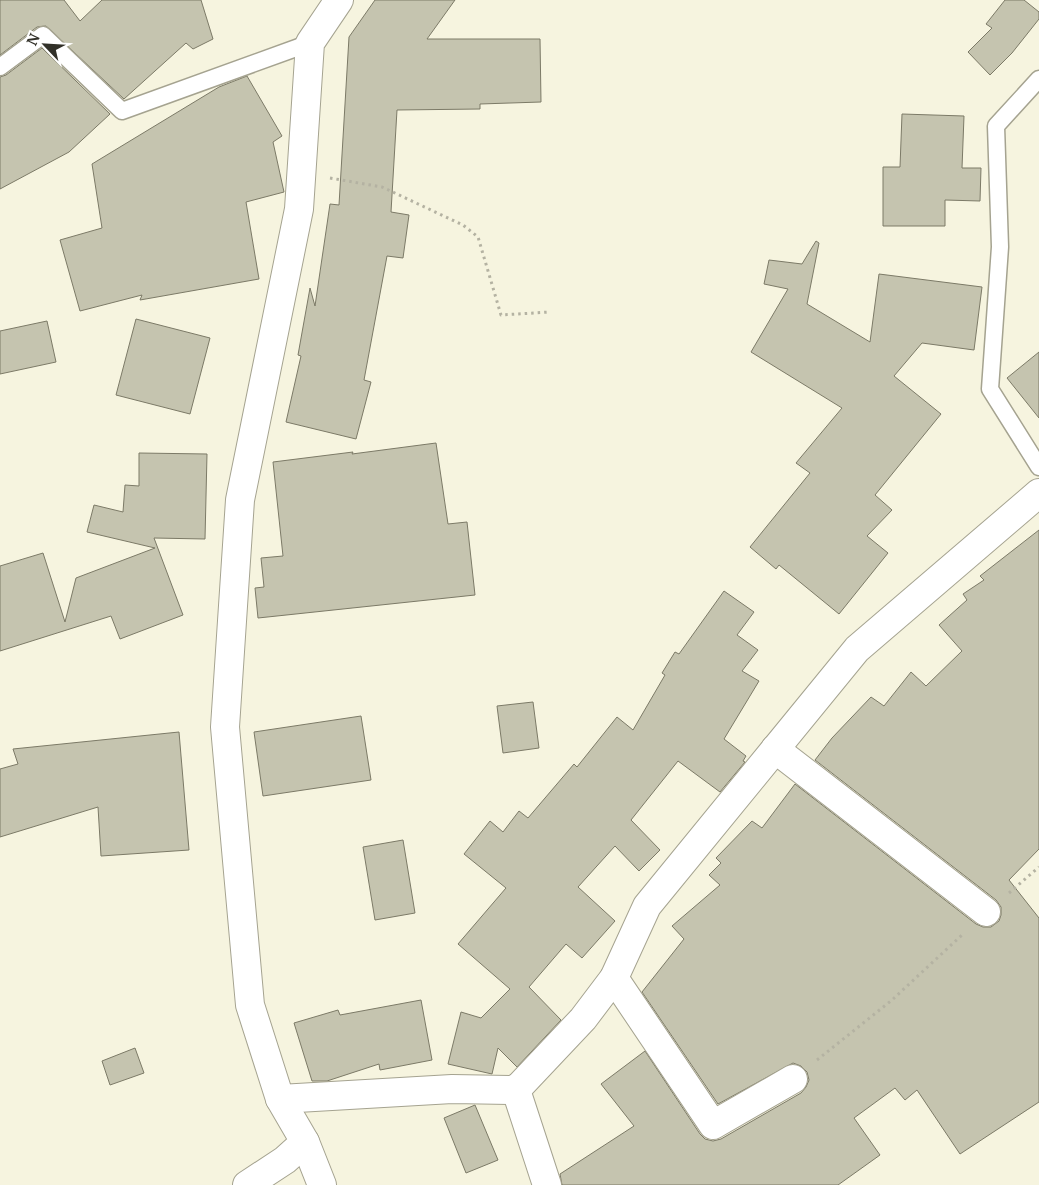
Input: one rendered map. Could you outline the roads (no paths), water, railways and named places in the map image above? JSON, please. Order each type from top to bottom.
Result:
[{"type":"street","points":[[322,1185],[304,1142],[280,1098],[250,1005],[225,727],[240,500],[299,209],[310,43],[339,0]]},
{"type":"street","points":[[280,1098],[452,1089],[516,1090],[583,1019],[614,978],[647,906],[857,649],[1039,493]]},
{"type":"street","points":[[775,750],[986,912]]},
{"type":"street","points":[[614,978],[713,1125],[793,1080]]},
{"type":"street","points":[[516,1090],[546,1185]]},
{"type":"street","points":[[247,1185],[285,1160],[304,1142]]},
{"type":"lane","points":[[0,67],[43,36],[122,111],[310,43]]},
{"type":"lane","points":[[1039,79],[996,126],[1000,247],[990,389],[1039,467]]}]
